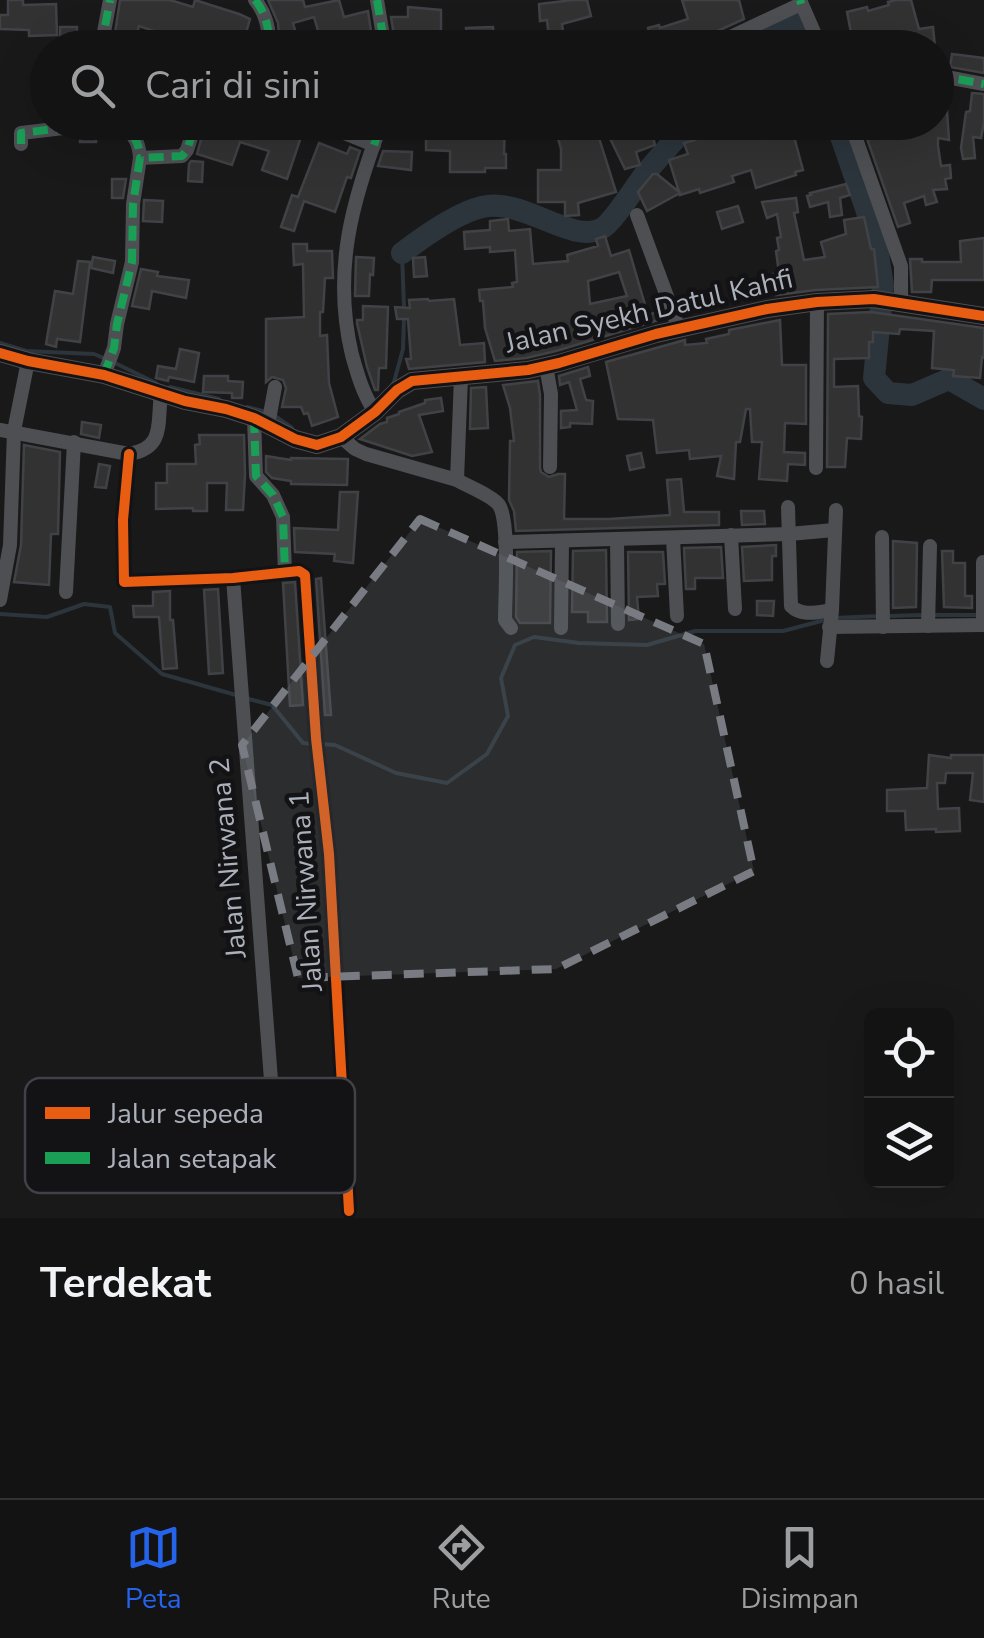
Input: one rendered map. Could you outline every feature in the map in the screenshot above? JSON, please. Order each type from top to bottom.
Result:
[{"type":"street","points":[[104,30],[110,0]]},
{"type":"street","points":[[255,0],[268,30]]},
{"type":"street","points":[[377,0],[382,30]]},
{"type":"street","points":[[743,30],[800,2],[813,30]]},
{"type":"street","points":[[954,78],[984,84]]},
{"type":"street","points":[[21,144],[22,132],[30,131]]},
{"type":"street","points":[[108,365],[132,262],[133,204],[140,158],[137,140]]},
{"type":"street","points":[[140,158],[182,156],[190,140]]},
{"type":"street","points":[[362,140],[374,145]]},
{"type":"street","points":[[372,408],[360,384],[349,342],[343,294],[345,248],[376,140]]},
{"type":"street","points":[[856,140],[901,266],[899,303]]},
{"type":"street","points":[[637,215],[678,329]]},
{"type":"street","name":"Jalan Syekh Datul Kahfi","points":[[342,437],[372,408],[412,382],[546,366],[767,309],[874,299],[984,316]]},
{"type":"street","points":[[816,468],[817,302]]},
{"type":"street","points":[[0,353],[28,361],[108,365],[184,402],[266,417],[306,444],[317,445],[342,437],[366,454],[457,480],[500,505],[505,542],[505,620],[511,628]]},
{"type":"street","points":[[0,600],[7,430],[28,361]]},
{"type":"street","points":[[546,366],[551,399],[550,466]]},
{"type":"street","points":[[457,480],[461,377]]},
{"type":"street","name":"Jalan Nirwana 1","points":[[275,387],[256,476],[274,495],[283,517],[292,572],[304,574],[329,854],[342,1078]]},
{"type":"street","points":[[7,430],[129,454],[150,449],[155,440],[161,394]]},
{"type":"street","points":[[66,592],[74,442]]},
{"type":"street","points":[[129,454],[123,520],[124,582],[292,572]]},
{"type":"street","points":[[788,508],[795,610],[830,619],[983,619],[983,562]]},
{"type":"street","points":[[827,661],[836,510]]},
{"type":"street","points":[[505,542],[834,530]]},
{"type":"street","points":[[731,535],[734,609]]},
{"type":"street","points":[[882,537],[883,619]]},
{"type":"street","points":[[674,538],[677,616]]},
{"type":"street","points":[[617,540],[618,624]]},
{"type":"street","points":[[561,628],[562,542]]},
{"type":"street","points":[[929,620],[930,546]]},
{"type":"street","name":"Jalan Nirwana 2","points":[[233,578],[271,1078]]},
{"type":"street","name":"Jalan Nirwana 1","points":[[348,1193],[349,1211]]},
{"type":"highlighted area","points":[[420,519],[704,644],[754,871],[556,969],[298,978],[242,745]]},
{"type":"building","points":[[8,0],[23,0],[23,5],[56,4],[57,30],[30,30],[29,36],[29,30],[0,29],[0,15],[8,15]]},
{"type":"building","points":[[120,0],[170,0],[193,7],[195,0],[250,19],[247,30],[151,30],[139,26],[138,30],[115,30]]},
{"type":"building","points":[[268,0],[303,0],[305,7],[339,0],[344,17],[368,11],[371,30],[318,30],[314,17],[293,23],[295,30],[279,30]]},
{"type":"building","points":[[587,0],[591,16],[562,24],[563,30],[548,30],[547,20],[540,21],[539,4]]},
{"type":"building","points":[[682,0],[739,0],[744,19],[720,30],[648,30],[688,19]]},
{"type":"building","points":[[911,0],[919,29],[933,30],[850,30],[847,12],[867,7],[868,11],[889,5],[888,2]]},
{"type":"building","points":[[408,7],[441,10],[441,30],[393,30],[391,17],[408,17]]},
{"type":"building","points":[[493,27],[493,30],[466,30]]},
{"type":"building","points":[[954,54],[984,58],[984,73],[954,68]]},
{"type":"building","points":[[972,93],[984,94],[984,123],[981,138],[973,137],[975,158],[963,159],[961,148]]},
{"type":"building","points":[[201,140],[300,140],[287,179],[262,170],[269,151],[240,142],[232,165],[197,154]]},
{"type":"building","points":[[426,140],[504,140],[506,168],[450,172],[450,151],[426,150]]},
{"type":"building","points":[[558,140],[600,140],[616,192],[578,203],[579,215],[565,216],[565,202],[538,202],[538,170],[561,170]]},
{"type":"building","points":[[611,140],[654,140],[655,145],[636,152],[640,165],[625,169]]},
{"type":"building","points":[[795,140],[803,170],[756,188],[751,170],[732,176],[734,182],[700,193],[699,189],[680,193],[647,211],[638,192],[653,174],[679,192],[669,160],[688,154],[684,143]]},
{"type":"building","points":[[868,140],[938,140],[941,166],[950,165],[951,178],[945,179],[947,189],[933,190],[937,202],[926,205],[924,196],[904,203],[910,223],[898,227]]},
{"type":"building","points":[[319,143],[347,154],[350,147],[360,151],[351,178],[347,177],[335,212],[304,201],[294,231],[281,227],[292,195],[298,197]]},
{"type":"building","points":[[383,151],[412,152],[411,170],[378,166]]},
{"type":"building","points":[[191,161],[203,162],[202,182],[188,181]]},
{"type":"building","points":[[112,179],[126,179],[123,198],[112,198]]},
{"type":"building","points":[[846,184],[850,195],[840,198],[842,215],[830,217],[828,202],[810,207],[810,193]]},
{"type":"building","points":[[796,198],[798,212],[794,213],[804,260],[825,257],[821,242],[846,234],[844,220],[864,217],[874,249],[878,287],[776,295],[773,274],[779,273],[776,251],[777,238],[781,237],[777,214],[767,218],[762,202]]},
{"type":"building","points":[[144,200],[163,201],[162,222],[143,221]]},
{"type":"building","points":[[738,206],[743,222],[722,229],[717,212]]},
{"type":"building","points":[[508,219],[509,231],[530,229],[533,264],[568,261],[567,255],[598,246],[596,239],[605,236],[611,256],[629,250],[648,315],[657,312],[659,320],[556,351],[495,361],[479,290],[513,287],[512,283],[517,282],[515,250],[465,249],[464,232],[490,230],[490,221]],"holes":[[[619,272],[627,296],[590,304],[588,281]]]},
{"type":"building","points":[[984,238],[984,280],[932,280],[931,292],[912,292],[910,259],[961,262],[960,241]]},
{"type":"building","points":[[293,244],[307,244],[307,251],[332,251],[333,278],[325,278],[320,336],[327,335],[329,383],[338,417],[312,426],[308,413],[304,414],[301,407],[282,407],[286,388],[283,380],[272,377],[266,382],[266,319],[304,317],[303,264],[294,265]]},
{"type":"building","points":[[93,257],[115,261],[113,273],[91,268]]},
{"type":"building","points":[[356,257],[374,258],[369,296],[355,296]]},
{"type":"building","points":[[425,257],[427,276],[414,277],[413,258]]},
{"type":"building","points":[[78,261],[90,262],[80,342],[57,339],[56,347],[46,344],[55,291],[73,294]]},
{"type":"building","points":[[141,269],[158,272],[157,276],[189,280],[186,298],[152,291],[149,309],[132,306]]},
{"type":"building","points":[[454,299],[460,345],[484,343],[485,362],[409,369],[408,319],[397,319],[395,307],[410,308],[409,300]]},
{"type":"building","points":[[363,306],[388,307],[386,368],[379,368],[378,390],[367,367],[357,323],[363,320]]},
{"type":"building","points":[[871,312],[984,328],[980,378],[953,376],[954,370],[932,368],[934,331],[873,332],[869,358],[834,359],[834,387],[858,386],[861,439],[847,438],[845,467],[827,467],[828,314]]},
{"type":"building","points":[[780,320],[782,365],[806,365],[806,424],[785,423],[784,452],[805,453],[805,465],[788,464],[787,481],[759,479],[762,442],[752,442],[750,409],[746,409],[740,442],[736,442],[734,479],[717,476],[721,456],[690,459],[689,450],[657,453],[653,420],[618,419],[606,362],[685,340],[685,345],[707,343],[706,339],[729,334],[729,330]]},
{"type":"building","points":[[180,349],[199,353],[194,382],[156,378],[158,366],[176,369]]},
{"type":"building","points":[[588,367],[590,376],[580,379],[586,400],[593,401],[592,424],[570,423],[570,427],[561,428],[561,411],[577,410],[569,382],[560,385],[559,376]]},
{"type":"building","points":[[204,376],[228,376],[228,381],[243,382],[242,398],[232,398],[232,393],[203,392]]},
{"type":"building","points":[[538,381],[540,468],[549,477],[565,474],[564,519],[670,515],[667,480],[681,479],[684,512],[719,512],[719,525],[516,531],[509,500],[510,441],[514,441],[503,385]]},
{"type":"building","points":[[486,387],[488,428],[470,429],[471,388]]},
{"type":"building","points":[[441,398],[443,411],[419,415],[432,452],[412,456],[360,439],[387,422],[387,418],[425,400]]},
{"type":"building","points":[[82,422],[101,425],[99,438],[81,434]]},
{"type":"building","points":[[199,435],[244,435],[243,510],[226,510],[227,483],[207,483],[207,511],[156,509],[156,483],[167,483],[167,464],[196,464]]},
{"type":"building","points":[[24,445],[60,452],[58,534],[51,534],[49,585],[14,582],[21,545]]},
{"type":"building","points":[[641,453],[644,467],[630,470],[627,456]]},
{"type":"building","points":[[266,456],[291,460],[348,459],[347,485],[291,484],[272,478],[266,472]]},
{"type":"building","points":[[99,464],[110,466],[106,488],[95,487]]},
{"type":"building","points":[[340,492],[358,492],[353,563],[334,561],[335,554],[295,552],[294,528],[338,530]]},
{"type":"building","points":[[741,511],[764,511],[765,524],[742,525]]},
{"type":"building","points":[[893,541],[917,543],[916,607],[893,608]]},
{"type":"building","points":[[776,545],[772,580],[744,581],[742,547]]},
{"type":"building","points":[[721,547],[723,578],[695,578],[695,589],[686,589],[684,548]]},
{"type":"building","points":[[606,550],[607,622],[588,622],[588,612],[572,612],[573,551]]},
{"type":"building","points":[[551,551],[550,623],[520,623],[516,617],[517,552]]},
{"type":"building","points":[[942,551],[953,551],[953,563],[965,563],[965,596],[972,596],[972,608],[944,607]]},
{"type":"building","points":[[628,552],[663,552],[665,584],[657,584],[658,596],[637,597],[639,619],[629,620]]},
{"type":"building","points":[[321,578],[331,715],[325,715],[316,579]]},
{"type":"building","points":[[295,582],[303,705],[290,706],[283,583]]},
{"type":"building","points":[[218,589],[223,673],[209,674],[204,590]]},
{"type":"building","points":[[170,591],[177,668],[163,669],[159,617],[134,617],[133,606],[153,606],[153,592]]},
{"type":"building","points":[[757,601],[774,601],[773,616],[757,615]]},
{"type":"building","points":[[929,755],[984,755],[984,802],[970,800],[973,773],[946,773],[945,783],[937,783],[938,809],[959,808],[960,831],[906,830],[905,811],[887,811],[887,790],[927,788]]},
{"type":"waterway","points":[[775,30],[786,18],[802,30]]},
{"type":"waterway","points":[[402,253],[451,220],[482,207],[513,208],[575,230],[601,229],[674,140]]},
{"type":"waterway","points":[[842,140],[875,235],[883,286],[874,378],[888,393],[912,395],[949,379],[984,399]]},
{"type":"waterway","points":[[402,253],[404,308]]},
{"type":"waterway","points":[[394,382],[403,349],[404,318]]},
{"type":"waterway","points":[[0,343],[26,351],[94,354],[106,359]]},
{"type":"waterway","points":[[115,363],[156,383]]},
{"type":"waterway","points":[[170,387],[219,399]]},
{"type":"waterway","points":[[247,407],[267,412]]},
{"type":"waterway","points":[[275,416],[292,428]]},
{"type":"waterway","points":[[0,614],[47,617],[84,604],[110,607],[115,633],[162,674],[236,695]]},
{"type":"waterway","points":[[889,616],[924,615]]},
{"type":"waterway","points":[[934,615],[979,615]]},
{"type":"waterway","points":[[834,618],[879,616]]},
{"type":"waterway","points":[[321,744],[335,745],[396,773],[447,783],[487,754],[508,716],[501,678],[515,645],[534,637],[647,645],[695,631],[783,631],[825,620]]},
{"type":"waterway","points":[[245,698],[272,705],[303,743],[312,744]]},
{"type":"marked path","points":[[104,30],[110,0]]},
{"type":"marked path","points":[[255,0],[268,30]]},
{"type":"marked path","points":[[377,0],[382,30]]},
{"type":"marked path","points":[[800,0],[801,4]]},
{"type":"marked path","points":[[954,78],[984,84]]},
{"type":"marked path","points":[[21,144],[21,133],[30,132]]},
{"type":"marked path","points":[[135,140],[140,158]]},
{"type":"marked path","points":[[104,375],[114,348],[132,262],[133,204],[140,158],[182,156],[190,140]]},
{"type":"marked path","points":[[374,145],[376,140]]},
{"type":"marked path","points":[[254,418],[256,476],[273,495],[283,517],[285,573]]},
{"type":"cycle path","points":[[0,353],[104,375],[185,401],[226,409],[317,445],[341,437],[412,381],[528,370],[656,334],[767,309],[874,299],[984,316]]},
{"type":"cycle path","points":[[129,454],[123,520],[124,582],[299,571],[305,575],[316,738],[329,854],[342,1078]]},
{"type":"cycle path","points":[[348,1193],[349,1211]]}]
